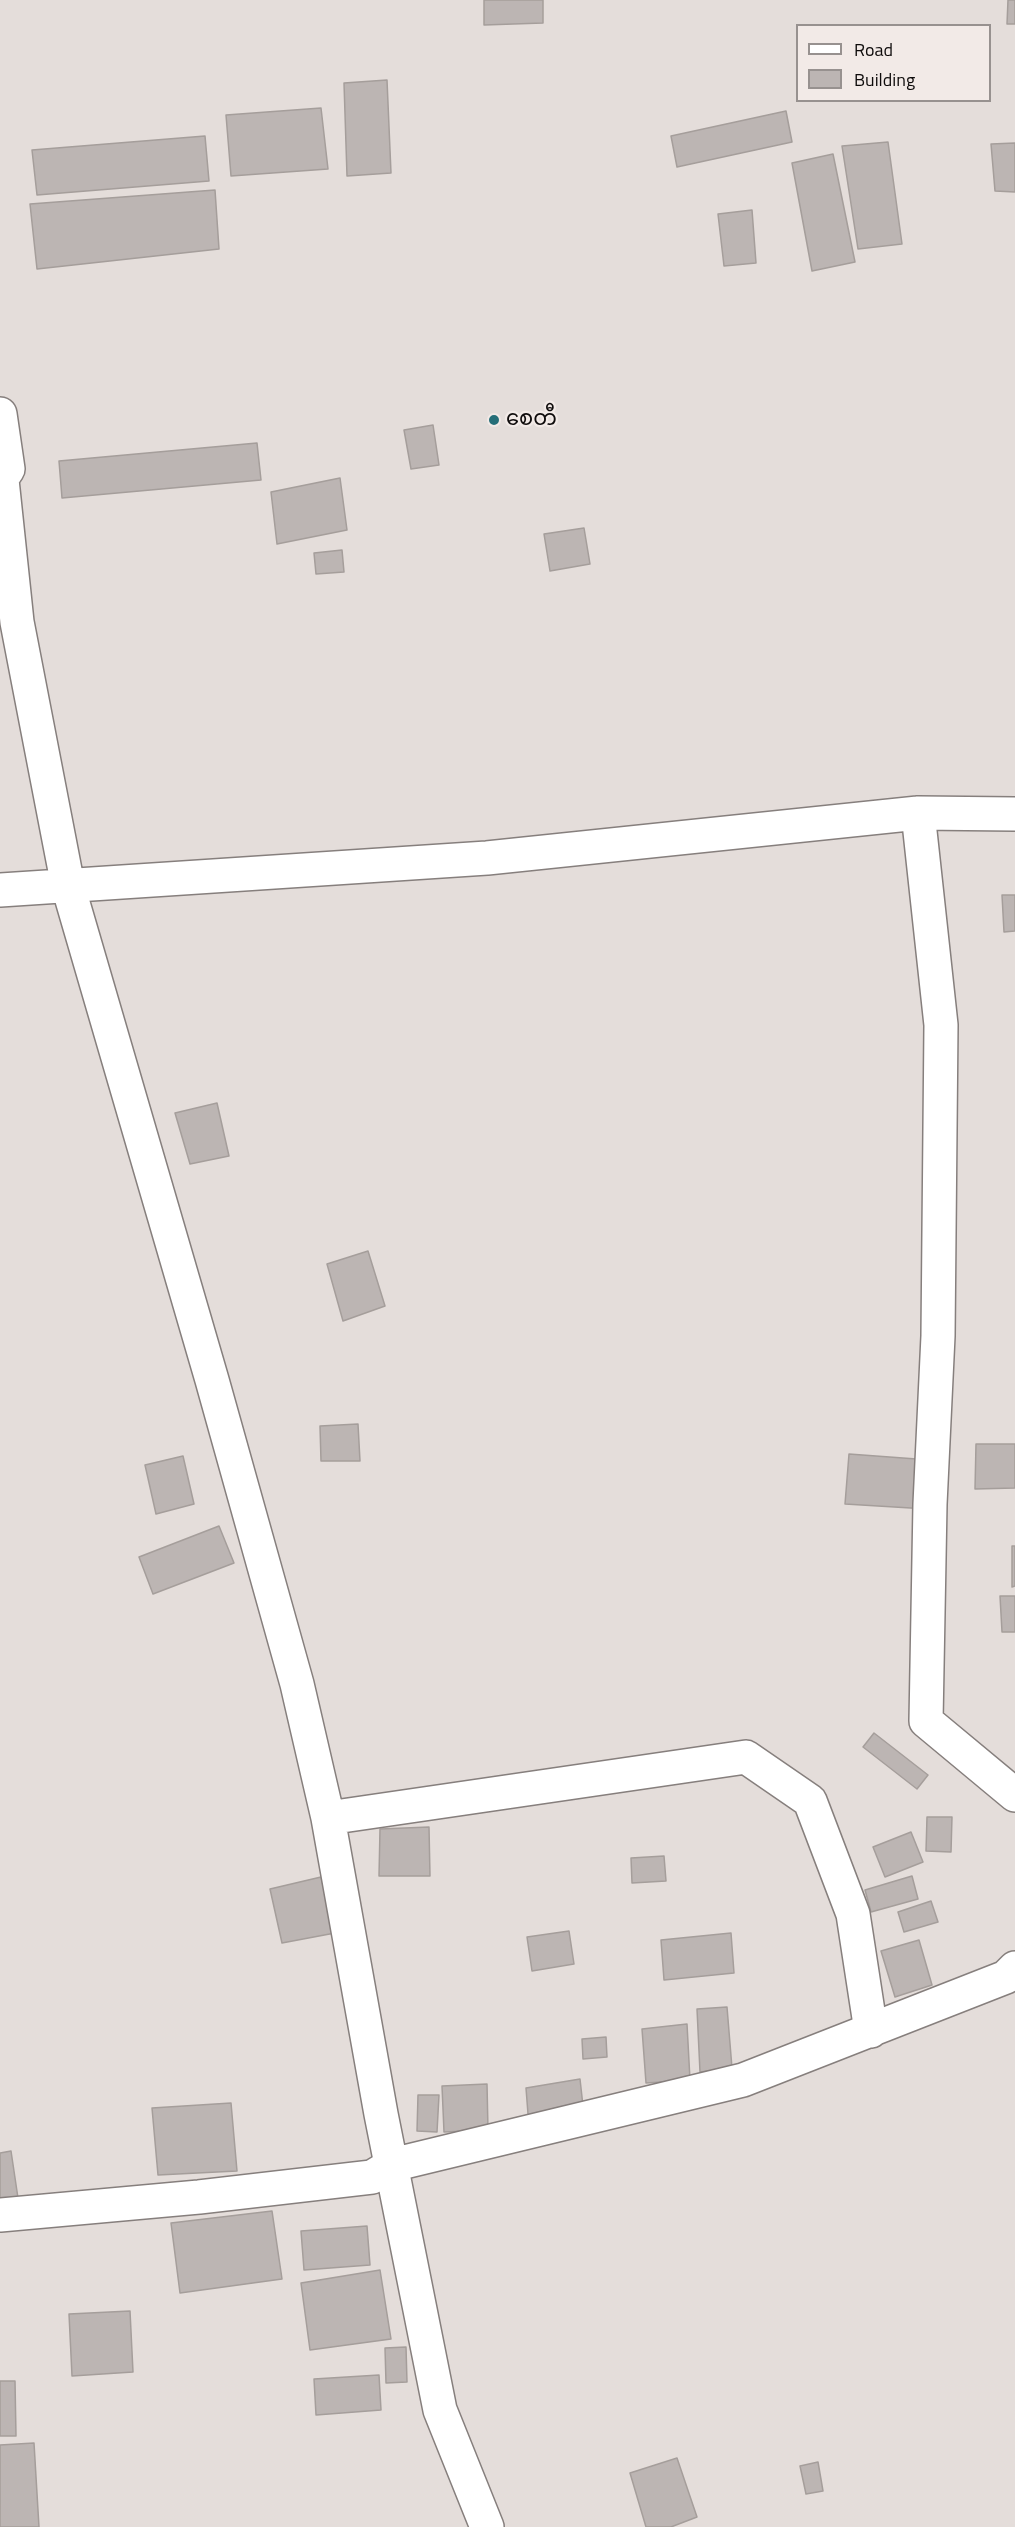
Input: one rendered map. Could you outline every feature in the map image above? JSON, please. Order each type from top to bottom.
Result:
[{"type":"street","points":[[0,414],[8,469],[1,481],[17,622],[68,886],[212,1380],[297,1684],[328,1818],[440,2410],[488,2527]]},
{"type":"street","points":[[918,813],[941,1025],[938,1336],[930,1504],[926,1721],[1015,1795]]},
{"type":"street","points":[[0,890],[487,858],[918,813],[1015,814]]},
{"type":"street","points":[[328,1818],[746,1757],[810,1801],[853,1914],[871,2031]]},
{"type":"street","points":[[0,2215],[199,2197],[372,2177],[392,2165],[743,2080],[1006,1977],[1015,1968]]},
{"type":"building","points":[[484,0],[543,0],[543,23],[484,25]]},
{"type":"building","points":[[1008,0],[1015,0],[1015,24],[1007,24]]},
{"type":"building","points":[[387,80],[391,173],[347,176],[344,83]]},
{"type":"building","points":[[321,108],[328,169],[231,176],[226,115]]},
{"type":"building","points":[[786,111],[792,142],[677,167],[671,136]]},
{"type":"building","points":[[205,136],[209,181],[37,195],[32,150]]},
{"type":"building","points":[[888,142],[902,244],[858,249],[842,146]]},
{"type":"building","points":[[1015,143],[1015,192],[995,191],[991,144]]},
{"type":"building","points":[[833,154],[855,262],[812,271],[792,163]]},
{"type":"building","points":[[215,190],[219,249],[37,269],[30,204]]},
{"type":"building","points":[[752,210],[756,263],[724,266],[718,214]]},
{"type":"building","points":[[433,425],[439,465],[411,469],[404,430]]},
{"type":"building","points":[[257,443],[261,480],[62,498],[59,461]]},
{"type":"building","points":[[340,478],[347,530],[277,544],[271,492]]},
{"type":"building","points":[[584,528],[590,564],[550,571],[544,534]]},
{"type":"building","points":[[342,550],[344,572],[316,574],[314,553]]},
{"type":"building","points":[[1002,895],[1015,895],[1015,931],[1004,932]]},
{"type":"building","points":[[217,1103],[229,1156],[190,1164],[175,1113]]},
{"type":"building","points":[[368,1251],[385,1306],[343,1321],[327,1264]]},
{"type":"building","points":[[358,1424],[360,1461],[321,1461],[320,1426]]},
{"type":"building","points":[[976,1444],[1015,1444],[1015,1488],[975,1489]]},
{"type":"building","points":[[849,1454],[930,1460],[927,1509],[845,1504]]},
{"type":"building","points":[[183,1456],[194,1504],[156,1514],[145,1465]]},
{"type":"building","points":[[219,1526],[234,1563],[153,1594],[139,1557]]},
{"type":"building","points":[[1012,1546],[1015,1546],[1015,1586],[1012,1587]]},
{"type":"building","points":[[1000,1596],[1015,1596],[1015,1632],[1002,1632]]},
{"type":"building","points":[[874,1733],[928,1775],[917,1789],[863,1747]]},
{"type":"building","points":[[927,1817],[952,1817],[951,1852],[926,1851]]},
{"type":"building","points":[[429,1827],[430,1876],[379,1876],[380,1829]]},
{"type":"building","points":[[911,1832],[923,1862],[885,1877],[873,1847]]},
{"type":"building","points":[[664,1856],[666,1881],[632,1883],[631,1858]]},
{"type":"building","points":[[912,1876],[918,1899],[871,1912],[865,1890]]},
{"type":"building","points":[[321,1877],[335,1933],[282,1943],[270,1889]]},
{"type":"building","points":[[931,1901],[938,1922],[904,1932],[898,1912]]},
{"type":"building","points":[[569,1931],[574,1964],[532,1971],[527,1937]]},
{"type":"building","points":[[731,1933],[734,1973],[664,1980],[661,1940]]},
{"type":"building","points":[[919,1940],[932,1985],[895,1997],[881,1951]]},
{"type":"building","points":[[727,2007],[732,2068],[700,2072],[697,2009]]},
{"type":"building","points":[[687,2024],[690,2080],[646,2083],[642,2029]]},
{"type":"building","points":[[606,2037],[607,2057],[583,2059],[582,2039]]},
{"type":"building","points":[[580,2079],[584,2115],[529,2127],[526,2088]]},
{"type":"building","points":[[487,2084],[488,2130],[444,2132],[442,2086]]},
{"type":"building","points":[[418,2095],[439,2095],[437,2132],[417,2131]]},
{"type":"building","points":[[231,2103],[237,2171],[158,2175],[152,2108]]},
{"type":"building","points":[[11,2151],[18,2198],[0,2200],[0,2153]]},
{"type":"building","points":[[272,2211],[282,2279],[180,2293],[171,2223]]},
{"type":"building","points":[[367,2226],[370,2265],[304,2270],[301,2231]]},
{"type":"building","points":[[380,2270],[391,2339],[310,2350],[301,2283]]},
{"type":"building","points":[[130,2311],[133,2372],[72,2376],[69,2314]]},
{"type":"building","points":[[406,2347],[407,2382],[386,2383],[385,2348]]},
{"type":"building","points":[[379,2375],[381,2410],[316,2415],[314,2379]]},
{"type":"building","points":[[0,2381],[15,2381],[16,2436],[0,2436]]},
{"type":"building","points":[[34,2443],[39,2527],[0,2527],[0,2445]]},
{"type":"building","points":[[677,2458],[697,2517],[671,2527],[646,2527],[630,2473]]},
{"type":"building","points":[[818,2462],[823,2491],[806,2494],[800,2466]]},
{"type":"place","name":"စေတီ","points":[[494,420]]}]
